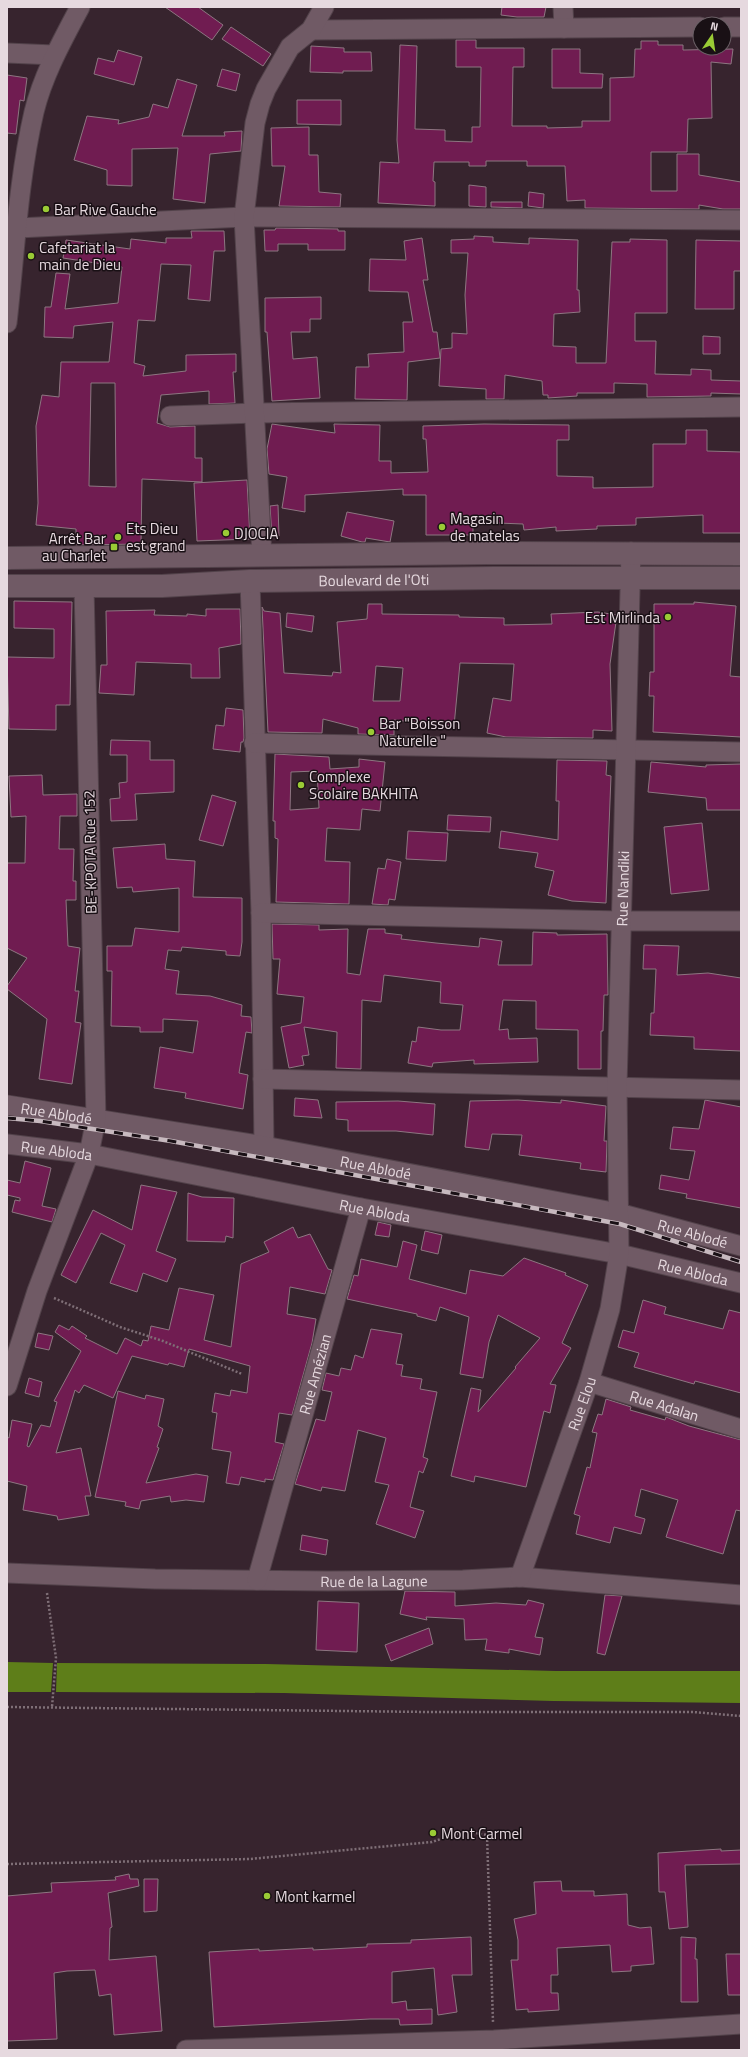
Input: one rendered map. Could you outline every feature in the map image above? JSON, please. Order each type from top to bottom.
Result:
[{"type":"main road","name":"Boulevard de l'Oti","points":[[7,558],[631,552],[741,554]]},
{"type":"main road","name":"Boulevard de l'Oti","points":[[7,586],[162,586],[250,581],[741,578]]},
{"type":"street","points":[[7,323],[23,179],[34,111],[54,55],[80,7]]},
{"type":"street","points":[[262,556],[244,217],[255,123],[260,104],[266,89],[290,47],[311,30],[324,7]]},
{"type":"street","points":[[563,7],[564,28]]},
{"type":"street","points":[[311,30],[692,27]]},
{"type":"street","points":[[7,53],[54,55]]},
{"type":"street","points":[[18,228],[244,217],[741,220]]},
{"type":"street","points":[[170,416],[255,413],[741,407]]},
{"type":"street","name":"Rue Nandiki","points":[[619,1219],[617,1087],[631,552]]},
{"type":"street","points":[[250,581],[254,742],[261,913],[264,1146]]},
{"type":"street","name":"BE-KPOTA Rue 152","points":[[7,1386],[37,1291],[89,1154],[96,1118],[84,586]]},
{"type":"street","points":[[254,742],[741,752]]},
{"type":"street","points":[[261,913],[622,921],[741,921]]},
{"type":"street","points":[[263,1079],[741,1090]]},
{"type":"street","name":"Rue Ablodé","points":[[7,1105],[264,1146],[619,1219],[741,1246]]},
{"type":"street","name":"Rue Abloda","points":[[7,1144],[89,1154],[361,1208],[619,1254],[741,1283]]},
{"type":"street","name":"Rue Amézian","points":[[257,1580],[361,1208]]},
{"type":"street","name":"Rue Elou","points":[[520,1577],[589,1382],[610,1309],[619,1254],[619,1219]]},
{"type":"street","name":"Rue Adalan","points":[[589,1382],[741,1429]]},
{"type":"street","name":"Rue de la Lagune","points":[[7,1573],[44,1573],[155,1579],[257,1580],[455,1580],[520,1577],[741,1595]]},
{"type":"street","points":[[186,2050],[494,2045],[741,2024]]},
{"type":"path","points":[[37,1291],[120,1327],[163,1341],[242,1374]]},
{"type":"path","points":[[44,1573],[56,1658],[52,1707]]},
{"type":"path","points":[[7,1707],[428,1712],[685,1712],[741,1716]]},
{"type":"path","points":[[7,1864],[250,1859],[432,1842],[464,1831],[487,1835],[494,2045]]},
{"type":"shaded area","points":[[7,1662],[53,1663],[51,1692],[7,1692]]},
{"type":"shaded area","points":[[57,1663],[266,1664],[556,1671],[741,1671],[741,1703],[553,1701],[284,1693],[56,1692]]},
{"type":"building","points":[[165,7],[198,7],[223,25],[212,40]]},
{"type":"building","points":[[502,7],[546,7],[544,17],[517,17],[501,15]]},
{"type":"building","points":[[231,27],[271,54],[263,66],[222,39]]},
{"type":"building","points":[[456,40],[476,40],[476,48],[524,48],[524,67],[513,67],[512,126],[547,126],[547,128],[582,127],[582,121],[610,121],[610,78],[634,77],[635,49],[641,49],[641,41],[658,41],[658,45],[683,45],[683,50],[692,50],[692,56],[732,56],[733,49],[731,64],[711,62],[712,118],[688,119],[687,152],[651,152],[651,191],[677,191],[677,154],[699,154],[699,175],[741,182],[741,209],[723,209],[699,205],[699,209],[585,208],[585,200],[567,201],[565,166],[527,166],[527,161],[486,161],[486,166],[469,166],[469,162],[434,162],[433,181],[435,182],[435,206],[378,203],[380,162],[399,163],[397,140],[400,45],[417,46],[415,129],[445,130],[445,141],[472,142],[472,127],[480,127],[481,67],[456,67]]},
{"type":"building","points":[[311,46],[344,48],[344,52],[371,52],[372,71],[343,71],[343,73],[310,72]]},
{"type":"building","points":[[552,49],[580,49],[580,73],[603,74],[602,88],[552,88]]},
{"type":"building","points":[[118,50],[142,57],[134,85],[94,74],[98,58],[114,62]]},
{"type":"building","points":[[222,69],[240,74],[236,91],[217,86]]},
{"type":"building","points":[[7,75],[27,78],[24,101],[20,100],[16,134],[7,133]]},
{"type":"building","points":[[177,79],[197,85],[182,136],[225,136],[224,132],[242,131],[241,151],[210,154],[205,203],[173,199],[178,148],[132,149],[132,186],[107,185],[107,170],[74,160],[87,116],[119,120],[118,124],[149,117],[153,104],[168,108]]},
{"type":"building","points":[[297,100],[341,100],[341,125],[297,124]]},
{"type":"building","points":[[309,127],[309,155],[318,155],[319,192],[341,194],[340,207],[279,206],[285,166],[272,166],[271,128]]},
{"type":"building","points":[[469,185],[486,187],[486,207],[469,206]]},
{"type":"building","points":[[529,192],[544,194],[543,208],[528,206]]},
{"type":"building","points":[[491,202],[522,202],[522,208],[491,207]]},
{"type":"building","points":[[276,228],[338,229],[338,231],[345,231],[345,250],[308,250],[308,244],[278,244],[278,251],[265,251],[264,230],[275,230]]},
{"type":"building","points":[[191,231],[224,231],[225,251],[214,251],[210,301],[188,299],[191,265],[161,264],[155,321],[138,320],[134,363],[145,366],[143,376],[186,371],[186,355],[236,354],[236,372],[233,372],[235,403],[209,404],[209,391],[161,395],[157,423],[170,427],[195,426],[195,458],[202,458],[202,482],[142,479],[141,544],[76,545],[76,529],[36,525],[38,503],[36,426],[42,395],[59,397],[61,362],[109,362],[113,322],[74,326],[73,338],[44,337],[45,307],[51,307],[56,273],[70,274],[65,309],[118,303],[122,267],[63,258],[66,240],[130,249],[131,239],[166,243],[166,238],[192,238]],"holes":[[[91,383],[115,383],[116,487],[89,486]]]},
{"type":"building","points":[[474,236],[493,237],[493,242],[529,244],[529,238],[578,240],[577,290],[579,290],[580,312],[554,314],[553,346],[576,347],[576,363],[606,363],[612,242],[630,242],[630,239],[667,240],[667,313],[635,313],[635,341],[656,341],[655,374],[691,375],[691,369],[711,370],[711,380],[741,381],[741,394],[711,393],[711,396],[647,397],[647,384],[614,383],[614,393],[577,393],[577,396],[548,398],[548,395],[543,395],[542,381],[505,375],[504,399],[486,399],[486,389],[439,386],[441,349],[452,348],[452,333],[467,334],[465,295],[468,253],[451,253],[451,240],[474,239]]},
{"type":"building","points":[[422,238],[428,280],[423,280],[433,332],[437,332],[440,358],[408,362],[407,400],[355,399],[356,367],[369,367],[368,354],[404,352],[403,322],[413,322],[408,292],[369,291],[370,259],[406,260],[404,241]]},
{"type":"building","points":[[696,240],[741,241],[741,271],[734,271],[734,309],[695,309]]},
{"type":"building","points":[[321,297],[321,319],[310,319],[310,332],[291,332],[293,359],[317,357],[320,398],[272,401],[267,332],[265,332],[265,298]]},
{"type":"building","points":[[703,336],[720,337],[720,354],[703,354]]},
{"type":"building","points":[[272,424],[335,433],[334,424],[380,425],[379,461],[391,461],[391,473],[428,472],[426,439],[423,439],[423,426],[484,424],[569,425],[569,440],[557,440],[557,476],[593,477],[593,488],[653,487],[653,444],[686,444],[686,430],[707,430],[707,451],[741,452],[741,533],[703,533],[703,515],[636,518],[636,525],[597,526],[597,529],[556,531],[556,527],[524,530],[523,524],[473,522],[473,535],[426,535],[426,495],[403,495],[403,489],[305,495],[305,512],[282,508],[287,477],[269,474],[267,449]]},
{"type":"building","points":[[247,480],[250,539],[197,541],[194,483]]},
{"type":"building","points":[[278,505],[279,536],[272,537],[270,506]]},
{"type":"building","points":[[347,512],[394,521],[390,542],[366,538],[365,542],[362,542],[341,536]]},
{"type":"building","points":[[14,601],[72,602],[70,705],[56,705],[56,730],[9,729],[7,657],[54,658],[54,629],[14,628]]},
{"type":"building","points":[[694,602],[736,606],[730,676],[741,677],[741,737],[653,732],[654,696],[649,696],[650,672],[654,672],[654,604],[694,604]]},
{"type":"building","points":[[368,604],[382,604],[382,614],[459,615],[459,617],[504,618],[504,625],[552,624],[551,614],[598,612],[617,615],[610,664],[612,731],[593,730],[593,738],[506,737],[487,733],[493,698],[511,701],[514,664],[460,663],[454,726],[394,720],[394,735],[358,734],[358,728],[323,719],[322,733],[268,732],[262,607],[264,611],[280,613],[284,673],[332,676],[333,672],[341,673],[337,622],[367,619]],"holes":[[[376,666],[403,668],[400,701],[373,701]]]},
{"type":"building","points":[[206,609],[240,609],[241,644],[219,648],[220,678],[191,678],[191,664],[136,662],[134,695],[99,693],[101,665],[107,665],[106,611],[155,610],[154,615],[187,616],[187,614],[206,616]]},
{"type":"building","points":[[287,613],[314,616],[312,632],[286,627]]},
{"type":"building","points":[[226,708],[243,710],[244,738],[243,742],[241,742],[240,752],[213,749],[216,725],[224,726]]},
{"type":"building","points":[[111,740],[150,741],[150,760],[174,760],[174,792],[135,794],[137,820],[111,821],[110,799],[120,798],[119,783],[127,782],[127,755],[110,755]]},
{"type":"building","points":[[275,754],[329,757],[330,769],[359,767],[359,759],[385,762],[380,811],[362,809],[360,830],[327,828],[325,861],[350,862],[349,904],[276,902],[278,839],[275,838],[275,821],[273,821]],"holes":[[[317,771],[319,808],[290,810],[291,772]]]},
{"type":"building","points":[[557,760],[607,761],[606,775],[611,776],[606,903],[572,901],[548,895],[554,871],[535,867],[538,853],[499,848],[501,831],[558,840],[559,801],[556,801]]},
{"type":"building","points":[[651,762],[706,767],[706,765],[741,764],[741,810],[707,810],[706,798],[648,792]]},
{"type":"building","points":[[42,775],[43,795],[77,794],[77,816],[60,816],[59,849],[74,849],[73,881],[76,881],[76,900],[66,900],[68,946],[80,948],[75,991],[79,991],[75,1022],[81,1023],[72,1084],[39,1079],[47,1019],[7,989],[7,986],[27,958],[7,948],[7,863],[25,863],[26,816],[11,817],[9,776]]},
{"type":"building","points":[[212,795],[236,802],[223,846],[199,840]]},
{"type":"building","points":[[448,815],[491,817],[490,832],[447,830]]},
{"type":"building","points":[[702,823],[709,890],[671,894],[664,827]]},
{"type":"building","points":[[408,831],[448,833],[446,861],[406,859]]},
{"type":"building","points":[[165,844],[166,859],[195,861],[193,897],[242,898],[242,942],[240,956],[226,955],[226,951],[182,947],[181,951],[168,950],[165,969],[179,971],[176,994],[210,996],[242,1005],[241,1016],[251,1017],[252,1033],[246,1032],[239,1073],[248,1075],[243,1109],[185,1098],[186,1093],[154,1088],[160,1047],[193,1053],[198,1021],[163,1019],[163,1032],[140,1032],[140,1027],[111,1026],[112,971],[107,971],[107,946],[132,946],[135,928],[179,932],[179,888],[133,892],[132,887],[117,888],[113,848]]},
{"type":"building","points":[[387,859],[401,862],[395,900],[389,899],[388,905],[372,904],[378,868],[385,869]]},
{"type":"building","points":[[272,924],[319,925],[319,930],[348,929],[347,973],[360,975],[368,929],[385,929],[385,933],[402,935],[401,939],[479,947],[480,938],[502,941],[498,965],[532,965],[533,932],[557,933],[557,935],[607,934],[608,995],[604,995],[603,1031],[601,1031],[601,1069],[578,1069],[578,1030],[536,1029],[536,1001],[503,1000],[499,1030],[508,1029],[509,1039],[537,1038],[538,1062],[474,1064],[474,1060],[433,1063],[432,1067],[408,1063],[412,1041],[416,1042],[418,1027],[441,1030],[460,1030],[463,1005],[440,1003],[441,982],[384,975],[381,1002],[362,1000],[361,1069],[336,1068],[337,1032],[304,1027],[309,1055],[302,1056],[304,1065],[289,1068],[281,1027],[301,1023],[304,997],[277,994],[280,959],[273,959]]},
{"type":"building","points":[[644,945],[679,946],[677,975],[708,973],[741,978],[741,1051],[694,1049],[694,1037],[650,1035],[651,1013],[654,1013],[656,969],[643,969]]},
{"type":"building","points":[[295,1098],[318,1100],[322,1118],[294,1116]]},
{"type":"building","points":[[518,1100],[561,1103],[561,1100],[606,1106],[604,1141],[607,1141],[606,1172],[580,1169],[581,1163],[519,1155],[522,1135],[492,1134],[489,1150],[465,1147],[470,1101]]},
{"type":"building","points":[[705,1100],[741,1107],[741,1208],[686,1198],[687,1194],[659,1189],[661,1175],[689,1180],[695,1151],[670,1149],[673,1127],[699,1129]]},
{"type":"building","points":[[398,1101],[435,1104],[433,1135],[396,1131],[348,1131],[348,1120],[336,1119],[336,1102]]},
{"type":"building","points":[[25,1161],[51,1168],[42,1206],[56,1209],[52,1222],[12,1212],[15,1200],[20,1201],[20,1198],[7,1195],[7,1180],[20,1183]]},
{"type":"building","points":[[141,1185],[177,1192],[156,1251],[176,1259],[167,1282],[143,1273],[137,1292],[110,1283],[125,1245],[101,1233],[76,1283],[61,1275],[93,1210],[132,1230]]},
{"type":"building","points":[[188,1193],[202,1197],[234,1198],[233,1238],[226,1236],[225,1242],[187,1241]]},
{"type":"building","points":[[378,1222],[391,1225],[389,1237],[375,1235]]},
{"type":"building","points":[[293,1227],[298,1238],[310,1234],[328,1269],[332,1270],[325,1294],[290,1287],[287,1314],[316,1319],[312,1343],[292,1415],[279,1413],[275,1442],[284,1444],[273,1480],[265,1479],[265,1482],[241,1477],[239,1485],[226,1483],[231,1452],[212,1449],[217,1413],[212,1412],[215,1393],[230,1396],[231,1390],[247,1393],[250,1366],[189,1349],[184,1367],[169,1363],[168,1365],[132,1356],[113,1398],[84,1385],[79,1393],[75,1390],[56,1453],[81,1448],[91,1496],[85,1496],[89,1515],[58,1520],[57,1516],[23,1510],[27,1486],[7,1481],[7,1437],[9,1438],[12,1420],[32,1424],[27,1446],[29,1447],[41,1425],[50,1427],[57,1402],[54,1401],[81,1351],[55,1332],[59,1325],[69,1330],[72,1326],[87,1336],[85,1338],[117,1354],[125,1338],[141,1346],[143,1340],[148,1341],[151,1326],[169,1330],[179,1288],[214,1295],[204,1340],[231,1347],[241,1264],[269,1252],[264,1242]]},
{"type":"building","points":[[425,1231],[442,1235],[438,1254],[421,1250]]},
{"type":"building","points":[[403,1241],[417,1245],[409,1279],[466,1294],[470,1270],[503,1276],[524,1258],[566,1273],[565,1275],[588,1285],[562,1343],[571,1348],[550,1384],[556,1385],[550,1413],[544,1411],[526,1487],[475,1476],[474,1482],[451,1476],[471,1388],[481,1390],[478,1412],[540,1338],[498,1315],[489,1342],[483,1378],[460,1374],[469,1317],[440,1307],[436,1321],[417,1316],[417,1314],[347,1299],[354,1275],[358,1276],[361,1259],[397,1267]]},
{"type":"building","points":[[643,1300],[666,1307],[664,1314],[723,1329],[729,1310],[741,1313],[741,1393],[695,1381],[694,1384],[634,1367],[639,1353],[618,1347],[623,1330],[634,1333]]},
{"type":"building","points":[[371,1329],[402,1334],[396,1364],[403,1365],[401,1376],[422,1379],[420,1389],[437,1392],[423,1457],[428,1459],[423,1473],[419,1471],[410,1507],[424,1511],[415,1538],[376,1524],[389,1485],[375,1482],[386,1438],[358,1430],[345,1491],[322,1487],[321,1491],[295,1484],[316,1419],[325,1421],[332,1392],[322,1390],[326,1373],[339,1376],[341,1368],[351,1370],[355,1355],[363,1358]]},
{"type":"building","points":[[38,1333],[53,1336],[49,1350],[35,1347]]},
{"type":"building","points":[[29,1378],[42,1382],[39,1397],[25,1393]]},
{"type":"building","points":[[118,1391],[145,1399],[146,1395],[164,1399],[158,1426],[163,1429],[157,1447],[159,1448],[146,1483],[196,1474],[208,1476],[204,1502],[186,1500],[171,1502],[170,1496],[141,1501],[139,1509],[125,1506],[126,1502],[95,1497]]},
{"type":"building","points":[[606,1399],[631,1407],[630,1410],[665,1420],[666,1417],[689,1426],[741,1440],[741,1511],[736,1510],[723,1554],[666,1537],[678,1500],[641,1489],[635,1516],[645,1519],[641,1534],[614,1527],[610,1543],[576,1534],[580,1516],[574,1514],[587,1467],[590,1468],[597,1433],[592,1432],[598,1414],[602,1415]]},
{"type":"building","points":[[302,1535],[328,1540],[326,1555],[300,1550]]},
{"type":"building","points":[[405,1591],[455,1592],[455,1606],[496,1603],[526,1605],[528,1600],[544,1604],[535,1637],[543,1638],[540,1655],[509,1649],[509,1653],[485,1650],[487,1639],[465,1640],[464,1619],[426,1617],[427,1620],[400,1614]]},
{"type":"building","points":[[605,1595],[622,1596],[605,1655],[597,1653]]},
{"type":"building","points":[[318,1601],[359,1603],[357,1652],[316,1650]]},
{"type":"building","points":[[429,1628],[433,1644],[391,1661],[385,1645]]},
{"type":"building","points":[[721,1849],[721,1851],[741,1850],[741,1864],[685,1865],[688,1927],[669,1929],[665,1892],[659,1892],[658,1853]]},
{"type":"building","points":[[129,1874],[130,1879],[138,1879],[139,1886],[108,1893],[112,1927],[110,1928],[109,1960],[156,1956],[162,2031],[114,2035],[111,1994],[99,1996],[95,1970],[67,1971],[54,1973],[57,2039],[7,2041],[7,1896],[52,1892],[51,1883],[116,1880],[115,1877]]},
{"type":"building","points":[[144,1879],[158,1879],[157,1911],[144,1912]]},
{"type":"building","points":[[561,1881],[562,1891],[594,1891],[594,1896],[627,1894],[628,1925],[640,1928],[651,1927],[654,1964],[631,1966],[631,1971],[612,1972],[610,1945],[557,1948],[558,1975],[551,1975],[551,1993],[558,1993],[559,2010],[528,2012],[528,2009],[516,2010],[511,1960],[518,1960],[518,1940],[514,1919],[536,1914],[534,1882]]},
{"type":"building","points":[[471,1937],[472,1975],[452,1975],[457,2012],[438,2015],[434,1968],[392,1972],[392,2003],[406,2001],[407,2010],[432,2009],[432,2024],[400,2025],[399,2019],[370,2019],[214,2027],[209,1952],[259,1949],[259,1951],[367,1947],[367,1944],[411,1943],[411,1940]]},
{"type":"building","points":[[681,1937],[696,1938],[695,1959],[697,1959],[698,2002],[681,2002]]},
{"type":"building","points":[[726,1954],[741,1954],[741,1995],[728,1995]]},
{"type":"railway","points":[[7,1118],[40,1121],[171,1141],[620,1224],[741,1262]]},
{"type":"place","name":"Bar Rive Gauche","points":[[46,209]]},
{"type":"place","name":"Cafetariat la main de Dieu","points":[[31,256]]},
{"type":"place","name":"Magasin de matelas","points":[[442,527]]},
{"type":"place","name":"DJOCIA","points":[[226,533]]},
{"type":"place","name":"Ets Dieu est grand","points":[[118,537]]},
{"type":"place","name":"Arrêt Bar au Charlet","points":[[114,547]]},
{"type":"place","name":"Est Mirlinda","points":[[668,617]]},
{"type":"place","name":"Bar \"Boisson Naturelle \"","points":[[371,732]]},
{"type":"place","name":"Complexe Scolaire BAKHITA","points":[[301,785]]},
{"type":"place","name":"Mont Carmel","points":[[433,1833]]},
{"type":"place","name":"Mont karmel","points":[[267,1896]]}]
